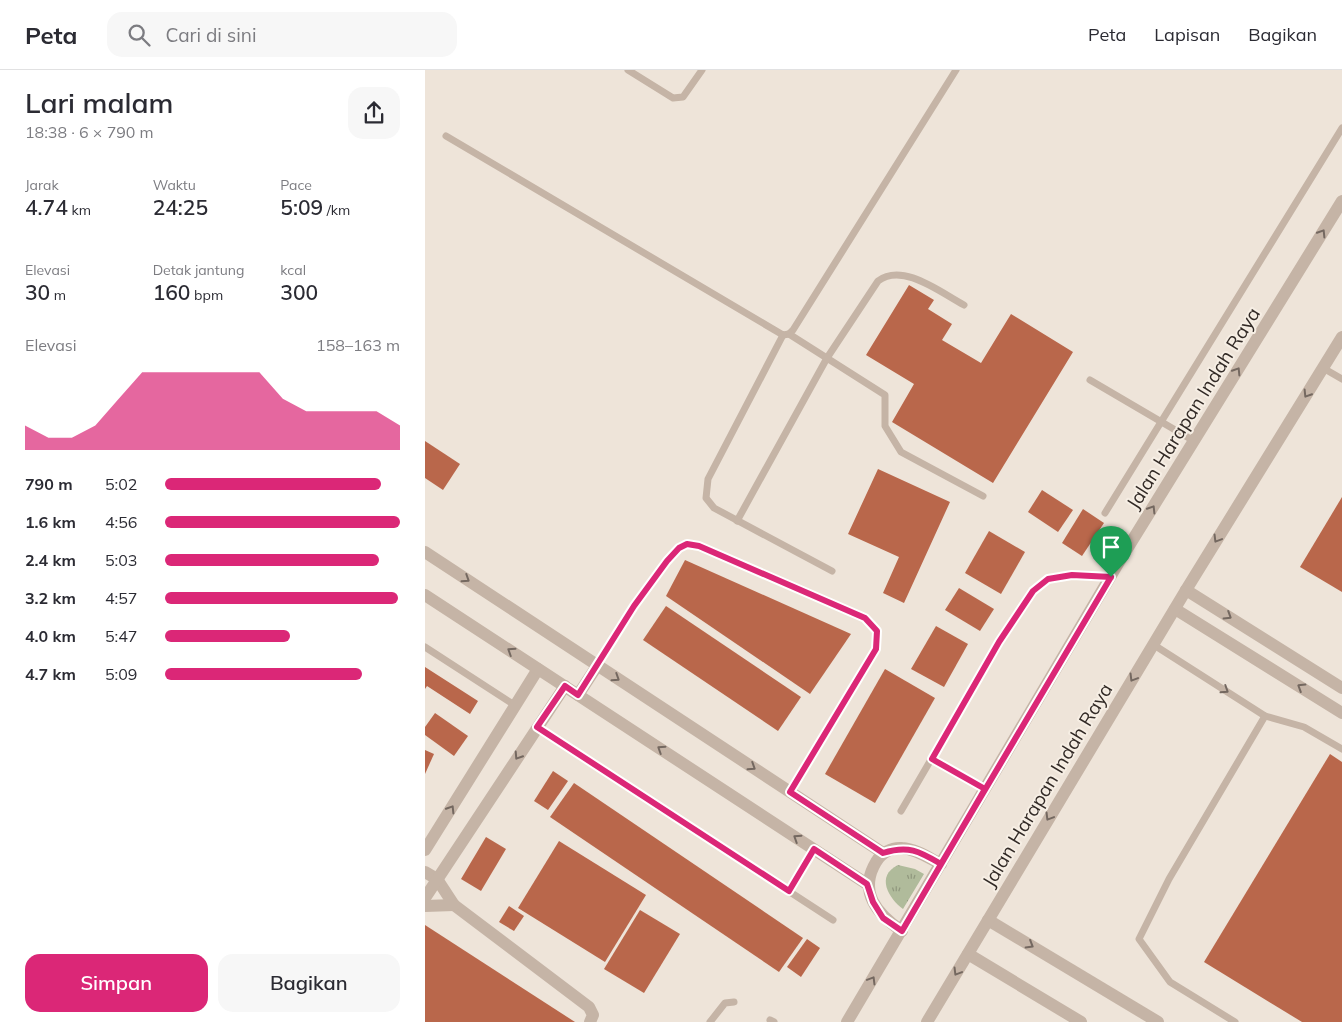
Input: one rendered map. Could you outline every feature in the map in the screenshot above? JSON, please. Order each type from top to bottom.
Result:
[{"type":"street","name":"Jalan Harapan Indah Raya","points":[[847,1022],[1111,577],[1342,201]]},
{"type":"street","name":"Jalan Harapan Indah Raya","points":[[927,1022],[1153,645],[1342,337]]},
{"type":"street","points":[[425,552],[883,853]]},
{"type":"street","points":[[1187,590],[1342,688]]},
{"type":"street","points":[[425,594],[867,884]]},
{"type":"street","points":[[1175,609],[1342,713]]},
{"type":"street","points":[[578,695],[597,666]]},
{"type":"street","points":[[425,850],[538,669]]},
{"type":"street","points":[[425,898],[565,686]]},
{"type":"street","points":[[902,931],[883,918],[873,902],[867,884],[869,873],[883,853],[901,848],[924,855],[941,864]]},
{"type":"street","points":[[425,872],[437,879],[453,905],[589,1007],[593,1015],[590,1022]]},
{"type":"street","points":[[425,906],[453,905]]},
{"type":"street","points":[[988,920],[1158,1022]]},
{"type":"street","points":[[968,954],[1081,1022]]},
{"type":"lane","points":[[628,70],[673,98],[683,97],[702,70]]},
{"type":"lane","points":[[832,571],[714,508],[706,498],[708,479],[786,335],[955,70]]},
{"type":"lane","points":[[1105,514],[1342,128]]},
{"type":"lane","points":[[446,136],[827,358],[885,395],[885,426],[901,452],[983,496]]},
{"type":"lane","points":[[737,521],[827,358],[878,281],[883,277],[899,275],[915,279],[964,305]]},
{"type":"lane","points":[[1323,368],[1342,379]]},
{"type":"lane","points":[[1090,380],[1194,441]]},
{"type":"lane","points":[[597,666],[634,606],[667,561],[679,548],[687,544],[699,546],[865,618],[877,631],[876,649],[790,792]]},
{"type":"lane","points":[[901,811],[999,642],[1033,591],[1048,579],[1072,575],[1111,577]]},
{"type":"lane","points":[[1153,645],[1265,716],[1304,728],[1342,749]]},
{"type":"lane","points":[[425,647],[516,706]]},
{"type":"lane","points":[[1235,1022],[1170,982],[1139,939],[1169,879],[1265,716]]},
{"type":"lane","points":[[537,727],[833,920]]},
{"type":"lane","points":[[932,759],[985,789]]},
{"type":"lane","points":[[789,891],[814,849]]},
{"type":"lane","points":[[710,1022],[725,1003],[734,1002]]},
{"type":"green space","points":[[898,865],[915,869],[924,874],[903,909],[889,894],[886,881],[887,875]]},
{"type":"building","points":[[909,285],[934,300],[928,309],[952,324],[942,340],[981,363],[1011,314],[1073,352],[993,483],[892,422],[914,384],[866,355]]},
{"type":"building","points":[[425,441],[460,464],[443,490],[425,478]]},
{"type":"building","points":[[878,469],[950,502],[904,603],[883,593],[899,557],[848,534]]},
{"type":"building","points":[[1042,490],[1073,510],[1058,532],[1028,512]]},
{"type":"building","points":[[1342,497],[1342,592],[1300,567]]},
{"type":"building","points":[[1083,509],[1104,523],[1082,556],[1062,543]]},
{"type":"building","points":[[989,531],[1025,552],[1001,594],[965,573]]},
{"type":"building","points":[[685,560],[851,634],[810,694],[666,596]]},
{"type":"building","points":[[959,588],[994,609],[980,631],[945,610]]},
{"type":"building","points":[[666,606],[801,697],[778,731],[643,640]]},
{"type":"building","points":[[936,626],[968,644],[944,687],[911,669]]},
{"type":"building","points":[[425,667],[478,701],[470,714],[427,686],[425,689]]},
{"type":"building","points":[[885,669],[935,698],[875,803],[825,774]]},
{"type":"building","points":[[435,713],[468,736],[454,756],[425,735],[425,727]]},
{"type":"building","points":[[425,750],[434,754],[425,774]]},
{"type":"building","points":[[1330,754],[1342,762],[1342,1022],[1302,1022],[1204,962]]},
{"type":"building","points":[[553,771],[568,781],[548,810],[534,801]]},
{"type":"building","points":[[574,783],[803,938],[779,972],[550,817]]},
{"type":"building","points":[[486,837],[506,849],[481,891],[461,879]]},
{"type":"building","points":[[559,841],[646,895],[605,962],[518,908]]},
{"type":"building","points":[[509,906],[524,916],[514,931],[499,922]]},
{"type":"building","points":[[640,910],[680,934],[644,993],[604,969]]},
{"type":"building","points":[[425,925],[575,1022],[425,1022]]},
{"type":"building","points":[[807,939],[820,948],[801,977],[787,967]]},
{"type":"route","points":[[1111,577],[989,781],[963,827],[941,864],[924,855],[901,848],[883,853],[790,792],[838,716],[876,649],[877,631],[865,618],[699,546],[687,544],[679,548],[667,561],[634,606],[578,695],[565,686],[537,727],[789,891],[814,849],[867,884],[873,902],[883,918],[902,931],[963,827],[985,789],[932,759],[999,642],[1033,591],[1048,579],[1072,575],[1111,577]]}]
